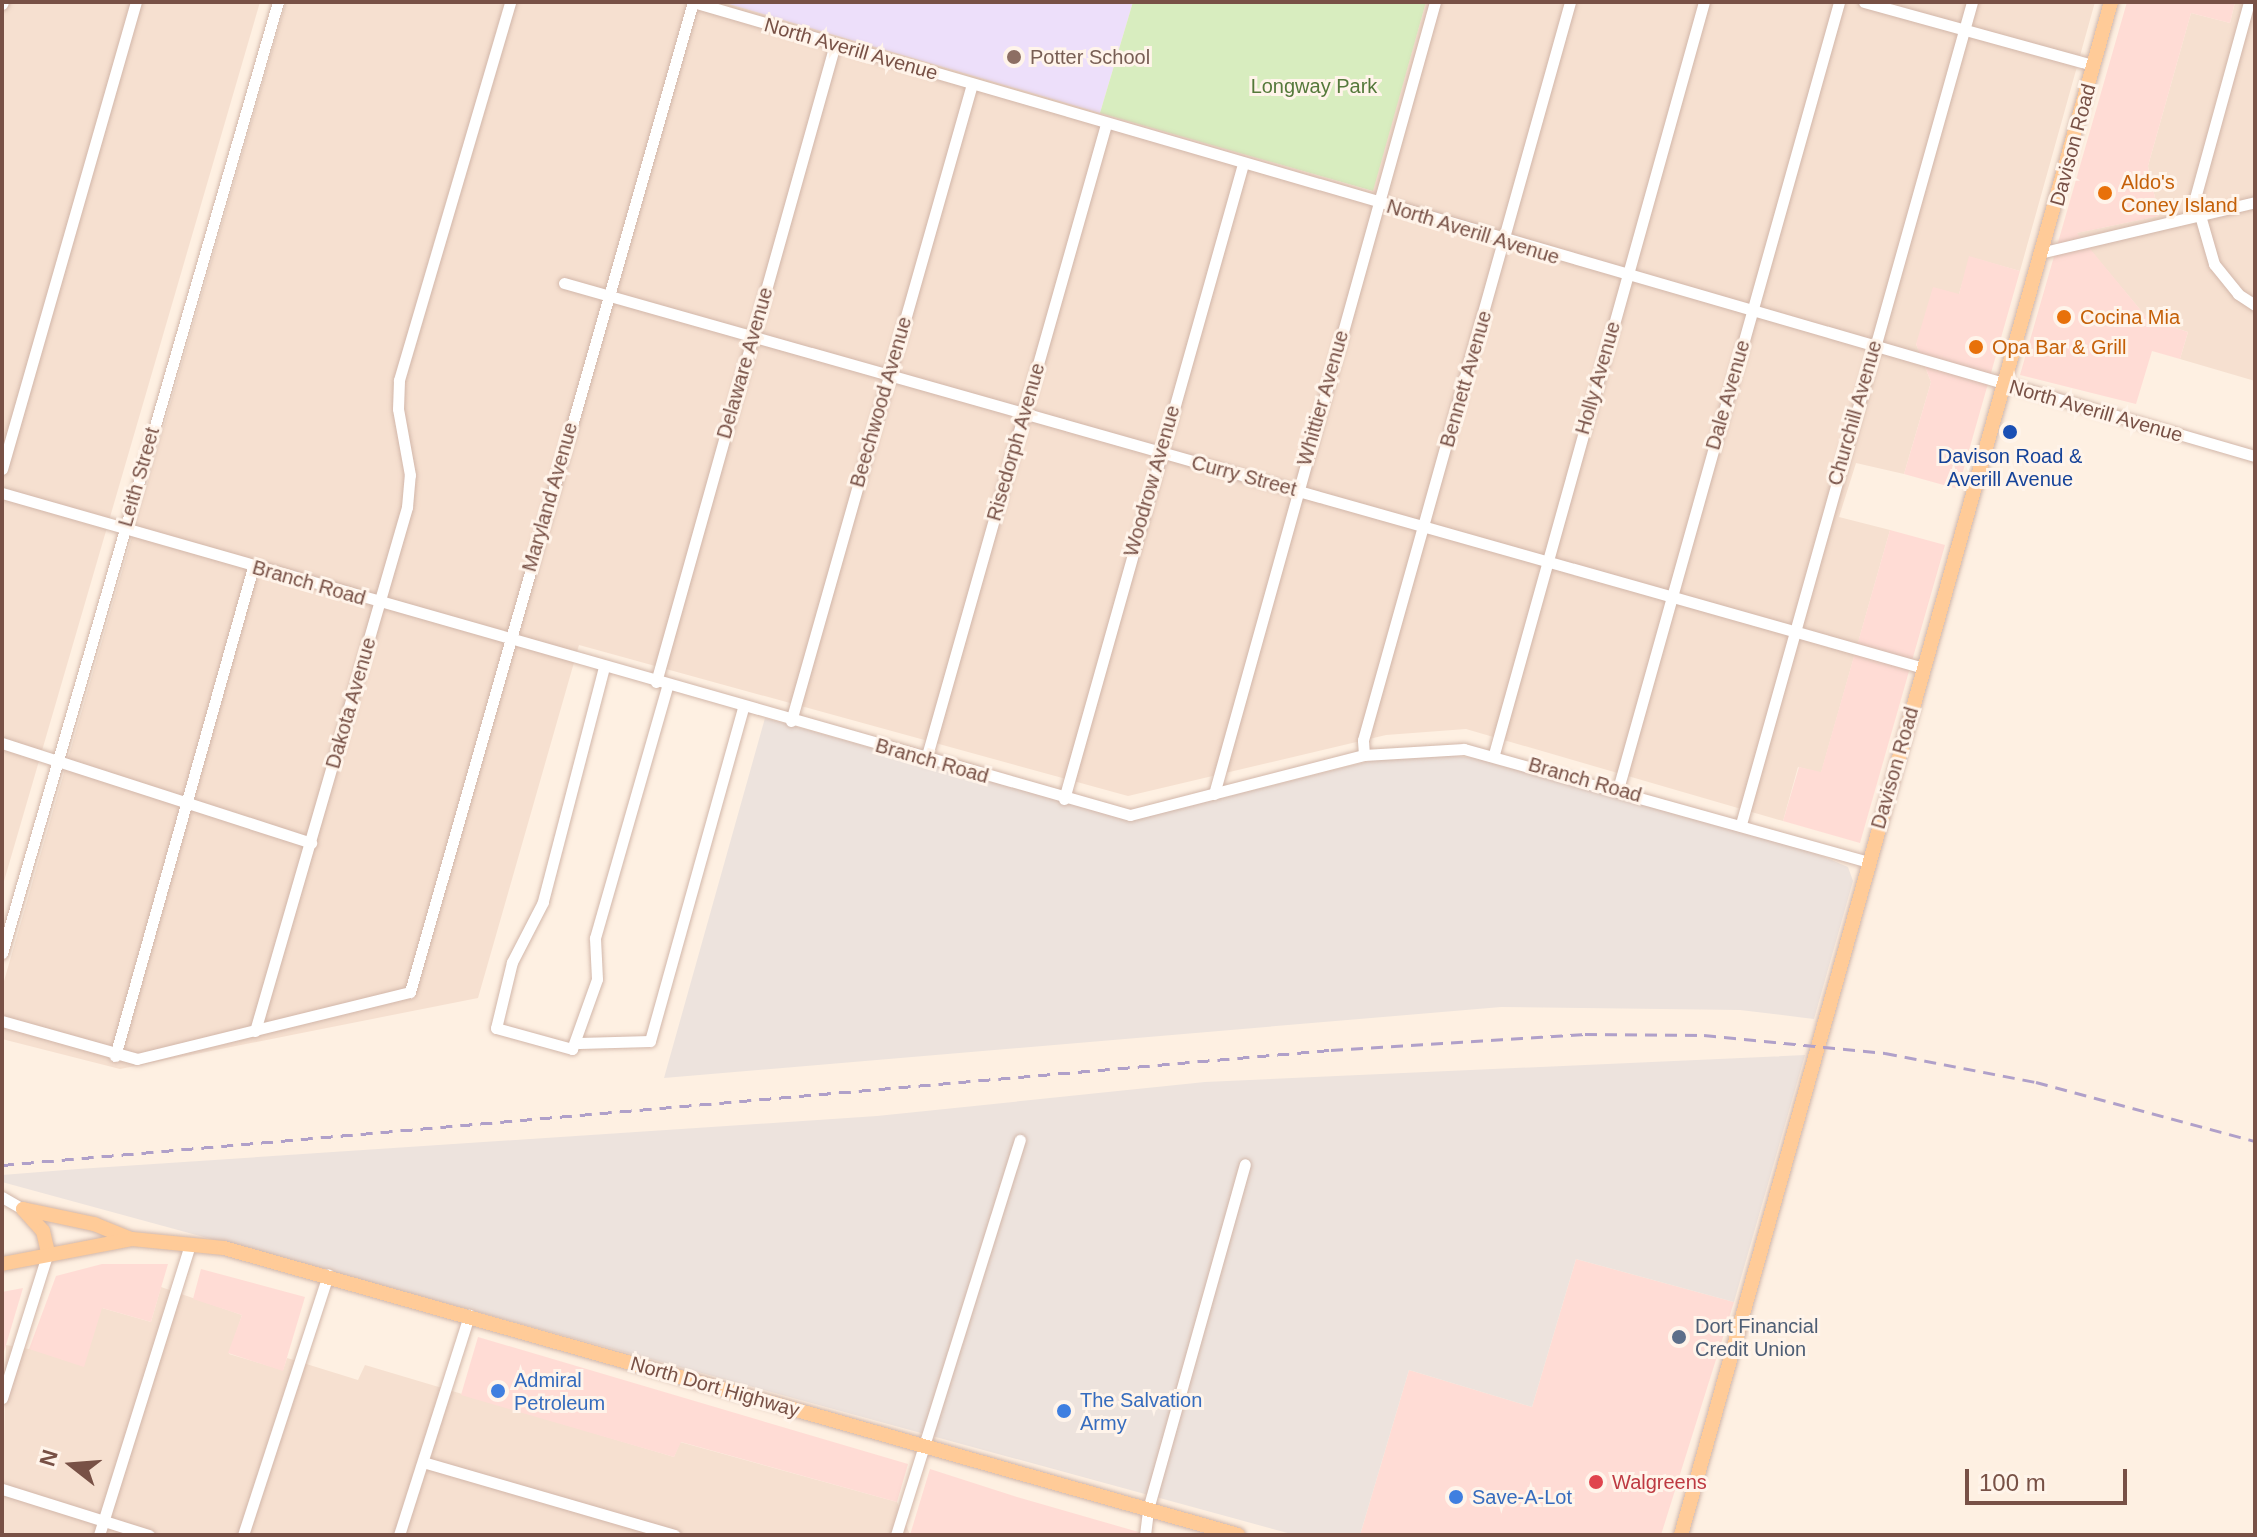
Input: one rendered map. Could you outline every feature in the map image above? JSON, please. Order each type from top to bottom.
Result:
[{"type":"main road","name":"Davison Road","points":[[1681,1535],[2044,252],[2111,2]]},
{"type":"main road","points":[[23,1209],[94,1224],[132,1239]]},
{"type":"main road","points":[[23,1209],[43,1231],[48,1252]]},
{"type":"main road","name":"North Dort Highway","points":[[2,1264],[48,1252],[132,1239],[224,1248],[1238,1535]]},
{"type":"street","points":[[2,469],[136,2]]},
{"type":"street","name":"Leith Street","points":[[2,953],[278,2]]},
{"type":"street","name":"Dakota Avenue","points":[[255,1031],[380,603],[410,475],[398,409],[399,380],[510,2]]},
{"type":"street","name":"North Averill Avenue","points":[[693,2],[1504,242],[2255,456]]},
{"type":"street","name":"Maryland Avenue","points":[[255,1031],[410,992],[508,639],[693,2]]},
{"type":"street","name":"Whittier Avenue","points":[[1214,794],[1435,2]]},
{"type":"street","name":"Bennett Avenue","points":[[1364,755],[1363,740],[1570,2]]},
{"type":"street","name":"Holly Avenue","points":[[1494,754],[1704,2]]},
{"type":"street","name":"Dale Avenue","points":[[1618,789],[1839,2]]},
{"type":"street","points":[[1864,2],[2093,65]]},
{"type":"street","name":"Churchill Avenue","points":[[1741,824],[1972,2]]},
{"type":"street","points":[[2249,2],[2195,198],[2197,216],[2214,264],[2238,294],[2255,305]]},
{"type":"street","points":[[2240,34],[2255,38]]},
{"type":"street","name":"Delaware Avenue","points":[[579,1043],[597,979],[595,938],[752,338],[835,44]]},
{"type":"street","name":"Beechwood Avenue","points":[[791,721],[972,84]]},
{"type":"street","name":"Risedorph Avenue","points":[[926,759],[1106,124]]},
{"type":"street","name":"Woodrow Avenue","points":[[1064,799],[1159,453],[1243,164]]},
{"type":"street","points":[[2044,252],[2255,202]]},
{"type":"street","name":"Curry Street","points":[[564,283],[1924,668]]},
{"type":"street","name":"Branch Road","points":[[2,493],[1064,799],[1130,815],[1364,755],[1464,749],[1494,754],[1870,862]]},
{"type":"street","points":[[115,1056],[253,567]]},
{"type":"street","points":[[604,667],[543,902],[512,962],[496,1028],[572,1049],[579,1043],[650,1041],[743,707]]},
{"type":"street","points":[[2,743],[311,843]]},
{"type":"street","points":[[2,1021],[115,1056],[137,1059],[255,1031]]},
{"type":"street","points":[[896,1535],[1020,1140]]},
{"type":"street","points":[[1145,1535],[1148,1509],[1245,1164]]},
{"type":"street","points":[[2,1197],[23,1209]]},
{"type":"street","points":[[99,1535],[190,1244]]},
{"type":"street","points":[[2,1398],[48,1252]]},
{"type":"street","points":[[243,1535],[328,1275]]},
{"type":"street","points":[[399,1535],[469,1315]]},
{"type":"street","points":[[423,1462],[675,1535]]},
{"type":"street","points":[[2,1489],[149,1535]]},
{"type":"shaded area","points":[[2,2],[260,2],[2,888]]},
{"type":"shaded area","points":[[286,2],[723,2],[1372,191],[1426,2],[2095,2],[2020,271],[1970,257],[1959,294],[1916,344],[1931,382],[1904,474],[1856,463],[1839,517],[1890,530],[1821,773],[1798,767],[1783,821],[1466,729],[1386,735],[1128,796],[579,645],[478,998],[120,1069],[2,1039],[2,988]]},
{"type":"shaded area","name":"Potter School","points":[[722,2],[1133,2],[1100,113]]},
{"type":"shaded area","points":[[2127,2],[2235,2],[2230,23],[2191,13],[2148,166],[2159,216],[2077,233],[2148,319],[2188,332],[2180,359],[2152,351],[2136,404],[2020,375]]},
{"type":"shaded area","points":[[2235,2],[2255,2],[2255,381],[2180,359],[2188,332],[2148,319],[2076,233],[2159,216],[2148,166],[2191,13],[2230,23]]},
{"type":"shaded area","points":[[1969,256],[2020,271],[1958,489],[1904,474],[1931,382],[1916,344],[1933,287],[1959,294]]},
{"type":"shaded area","points":[[1890,530],[1945,545],[1860,843],[1783,821],[1799,767],[1821,772]]},
{"type":"shaded area","points":[[765,718],[1121,818],[1161,813],[1374,760],[1431,754],[1475,758],[1803,848],[1848,867],[1853,881],[1814,1019],[1740,1010],[1501,1007],[664,1078]]},
{"type":"shaded area","points":[[1805,1055],[1734,1302],[1576,1259],[1532,1407],[1409,1370],[1360,1535],[1295,1535],[2,1182],[2,1175],[877,1116],[1205,1082]]},
{"type":"shaded area","points":[[1576,1259],[1734,1302],[1661,1535],[1360,1535],[1409,1370],[1532,1407]]},
{"type":"shaded area","points":[[102,1264],[168,1264],[151,1322],[102,1308],[84,1367],[29,1349],[56,1276]]},
{"type":"shaded area","points":[[201,1269],[305,1297],[283,1371],[228,1353],[242,1315],[193,1299]]},
{"type":"shaded area","points":[[161,1287],[242,1315],[229,1354],[283,1370],[287,1358],[358,1380],[365,1365],[674,1457],[680,1442],[897,1502],[910,1535],[2,1535],[6,1345],[29,1349],[102,1308],[151,1322]]},
{"type":"shaded area","points":[[23,1288],[6,1345],[2,1358],[2,1292]]},
{"type":"shaded area","points":[[478,1337],[908,1464],[897,1502],[681,1442],[674,1457],[461,1395]]},
{"type":"shaded area","points":[[930,1469],[1017,1497],[1149,1535],[910,1535]]},
{"type":"green space","name":"Longway Park","points":[[1133,2],[1426,2],[1373,191],[1100,113]]},
{"type":"railway","points":[[2,1165],[1331,1050],[1585,1034],[1704,1035],[1885,1053],[2036,1082],[2255,1141]]},
{"type":"place","name":"Potter School","points":[[1014,57]]},
{"type":"place","name":"Aldo's Coney Island","points":[[2105,193]]},
{"type":"place","name":"Cocina Mia","points":[[2064,317]]},
{"type":"place","name":"Opa Bar & Grill","points":[[1976,347]]},
{"type":"place","name":"Davison Road & Averill Avenue","points":[[2010,432]]},
{"type":"place","name":"Dort Financial Credit Union","points":[[1679,1337]]},
{"type":"place","name":"Admiral Petroleum","points":[[498,1391]]},
{"type":"place","name":"The Salvation Army","points":[[1064,1411]]},
{"type":"place","name":"Walgreens","points":[[1596,1482]]},
{"type":"place","name":"Save-A-Lot","points":[[1456,1497]]}]
